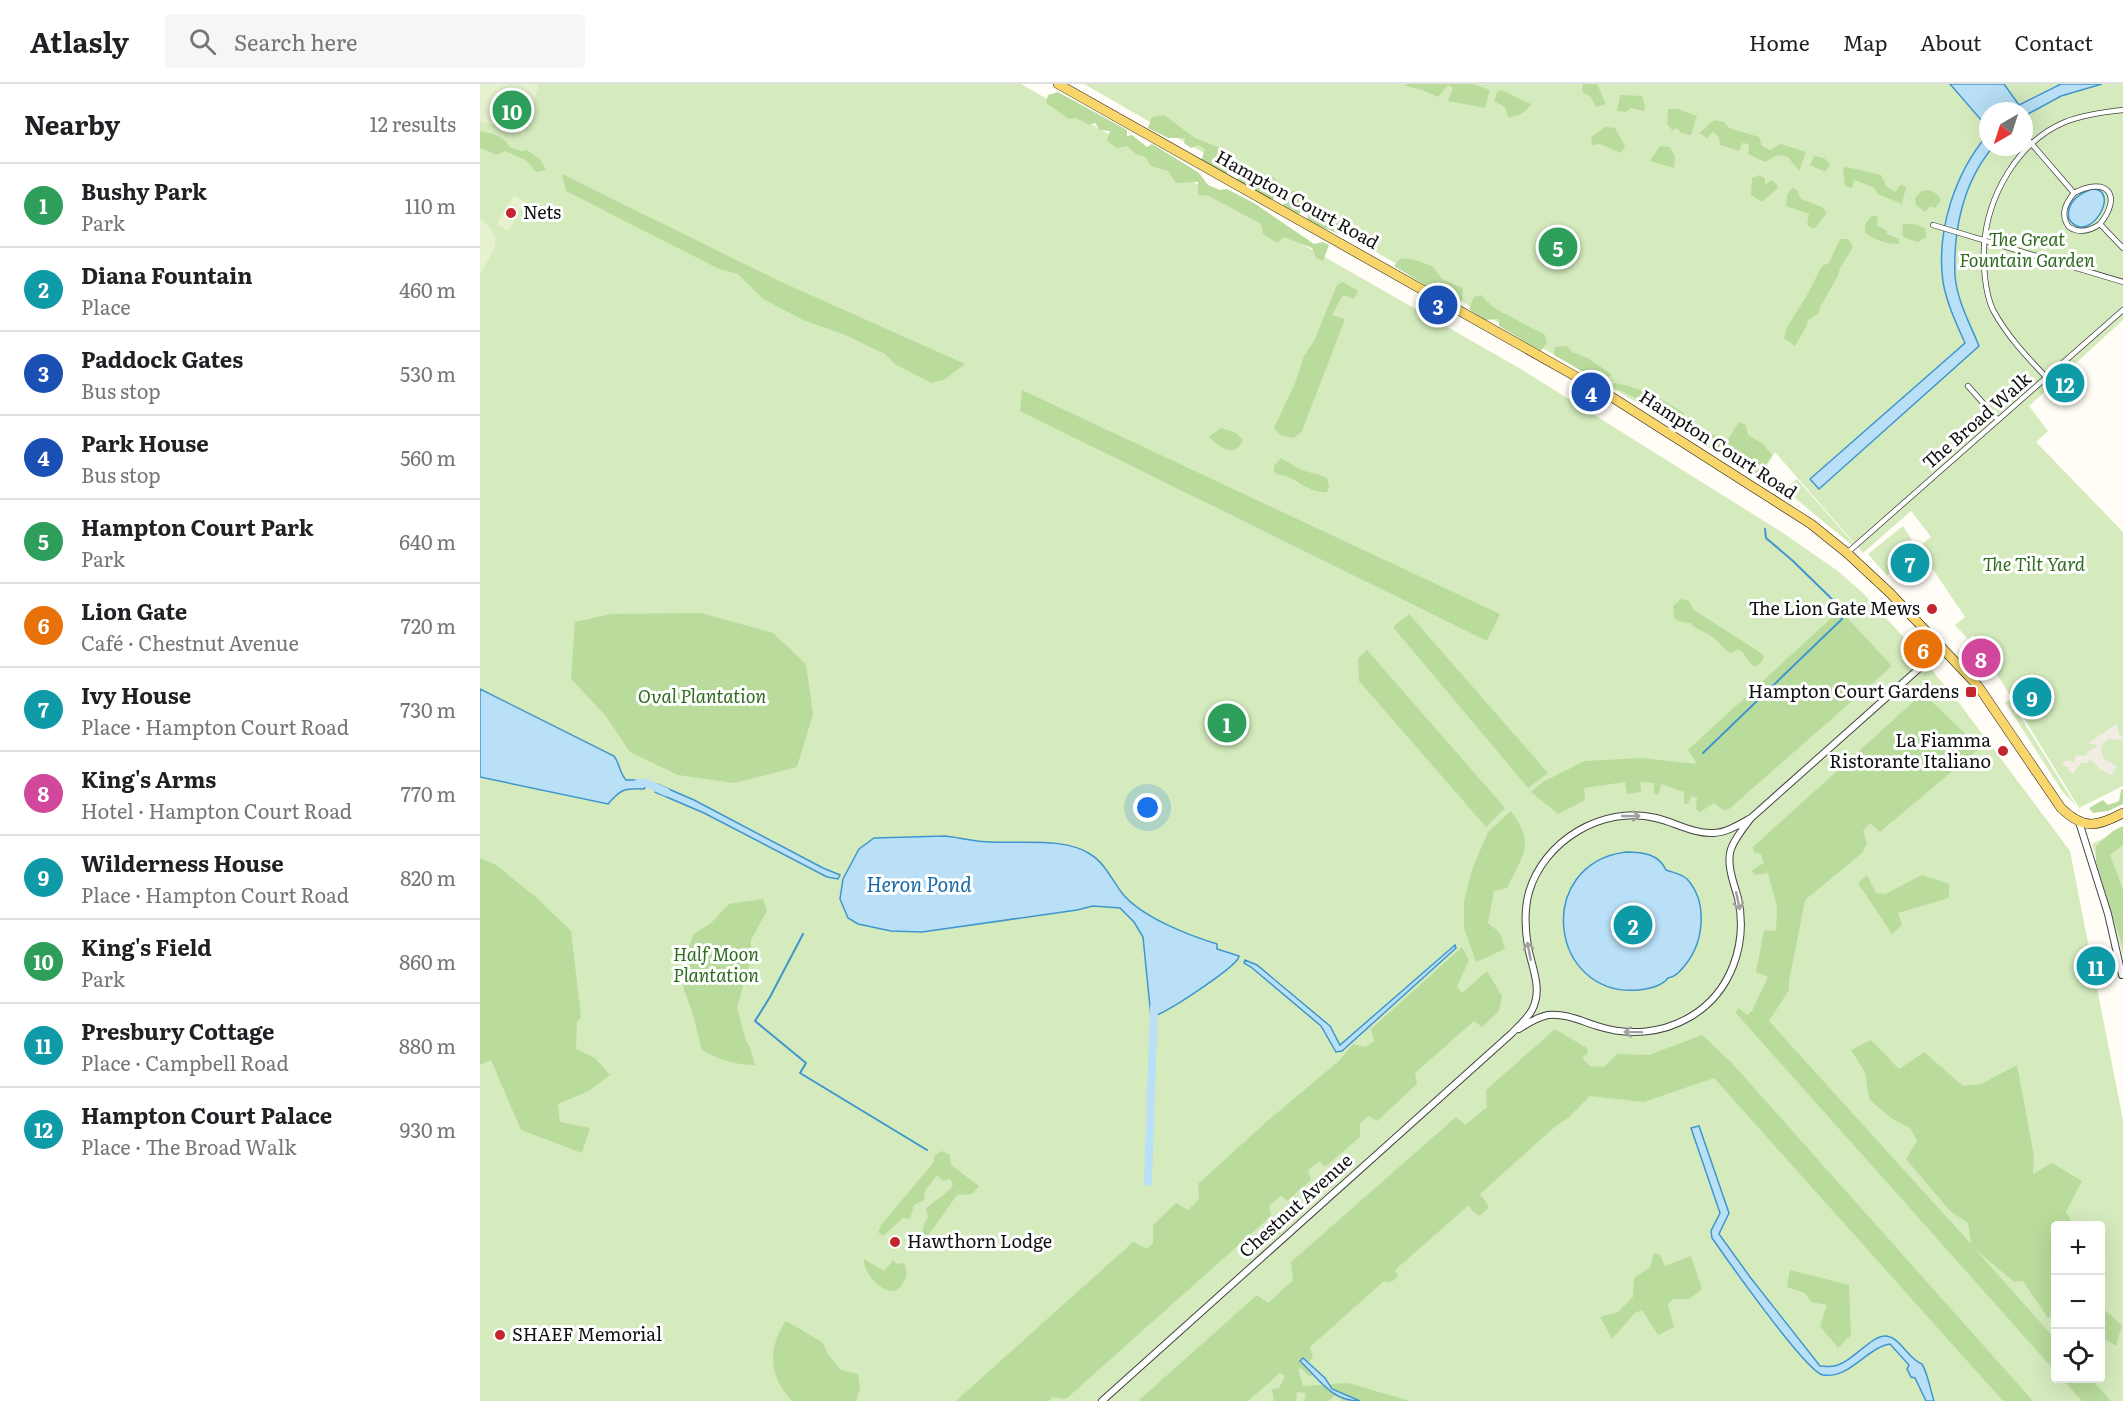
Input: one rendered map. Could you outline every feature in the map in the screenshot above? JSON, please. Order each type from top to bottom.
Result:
[{"type":"main road","name":"Hampton Court Road","points":[[1058,84],[1607,394],[1811,524],[1847,553],[1904,607],[1978,686],[2061,808],[2079,822]]},
{"type":"main road","points":[[2079,822],[2097,825],[2123,813]]},
{"type":"street","points":[[2033,143],[2064,123],[2101,112],[2123,110]]},
{"type":"street","points":[[2033,146],[2074,193]]},
{"type":"street","points":[[2022,156],[2000,186],[1990,210],[1983,266],[1992,308],[2016,345],[2047,378]]},
{"type":"street","points":[[2090,185],[2097,185],[2107,190],[2112,203],[2100,224],[2095,228],[2082,231],[2069,227],[2064,214],[2065,207],[2074,193],[2090,185]]},
{"type":"street","points":[[2100,224],[2123,248]]},
{"type":"street","points":[[1933,225],[2123,282]]},
{"type":"street","name":"The Broad Walk","points":[[1847,553],[2123,310]]},
{"type":"street","points":[[1968,386],[1998,420]]},
{"type":"street","points":[[1751,818],[1714,834],[1700,832],[1654,817],[1618,816],[1579,830],[1560,844],[1541,867],[1527,900],[1526,936],[1537,982],[1533,1008],[1538,1014],[1568,1016],[1617,1031],[1646,1032],[1681,1022],[1702,1009],[1725,983],[1738,951],[1740,913],[1730,859],[1731,849],[1751,818],[1942,648]]},
{"type":"street","points":[[2079,822],[2108,914],[2122,975]]},
{"type":"street","points":[[1724,831],[1732,837],[1734,844]]},
{"type":"street","name":"Chestnut Avenue","points":[[1512,1034],[1533,1008]]},
{"type":"street","name":"Chestnut Avenue","points":[[1102,1401],[1512,1034],[1546,1016]]},
{"type":"green space","points":[[480,84],[1021,84],[1521,369],[1780,531],[1838,571],[1863,593],[1918,653],[1959,703],[2070,851],[2123,1120],[2123,1401],[480,1401]]},
{"type":"green space","points":[[480,84],[539,84],[524,134],[480,121]]},
{"type":"green space","points":[[1084,84],[2123,84],[2123,320],[2029,406],[2048,431],[2036,442],[2123,532],[2123,786],[2079,808],[1973,635],[1968,639],[1955,625],[1965,617],[1918,547],[1931,537],[1911,511],[1863,553],[1775,452],[1759,479],[1650,410]]},
{"type":"green space","points":[[1406,84],[1473,84],[1490,90],[1485,108],[1448,101],[1453,88],[1448,85],[1438,97],[1406,86]]},
{"type":"green space","points":[[1583,84],[1597,84],[1606,104],[1596,107],[1590,96],[1582,92]]},
{"type":"green space","points":[[1501,90],[1531,104],[1522,113],[1508,117],[1505,107],[1494,101],[1497,92]]},
{"type":"green space","points":[[1058,92],[1127,130],[1127,136],[1132,135],[1147,147],[1152,144],[1185,164],[1199,173],[1208,185],[1220,190],[1227,189],[1254,203],[1314,244],[1323,242],[1329,245],[1323,261],[1316,258],[1312,248],[1284,237],[1277,243],[1263,234],[1261,224],[1209,196],[1198,195],[1198,182],[1176,183],[1168,171],[1151,166],[1145,157],[1136,154],[1127,146],[1117,148],[1107,141],[1110,131],[1100,130],[1095,123],[1089,125],[1076,118],[1069,119],[1046,103],[1048,95]]},
{"type":"green space","points":[[1620,95],[1642,96],[1644,111],[1631,108],[1626,112],[1617,111]]},
{"type":"green space","points":[[1668,109],[1678,109],[1697,116],[1691,135],[1681,133],[1677,128],[1672,130],[1667,124]]},
{"type":"green space","points":[[1164,115],[1195,138],[1225,150],[1241,166],[1258,178],[1270,174],[1282,185],[1285,193],[1297,190],[1310,208],[1322,209],[1336,217],[1339,234],[1307,221],[1308,213],[1302,211],[1298,215],[1283,208],[1284,200],[1277,196],[1270,201],[1249,190],[1251,181],[1248,180],[1244,185],[1237,181],[1239,175],[1231,171],[1222,174],[1201,161],[1205,149],[1198,145],[1191,148],[1184,143],[1185,138],[1168,138],[1148,128],[1152,117]]},
{"type":"green space","points":[[1714,120],[1724,122],[1729,128],[1759,137],[1762,146],[1770,150],[1781,144],[1806,152],[1799,171],[1788,157],[1778,155],[1765,162],[1748,154],[1749,144],[1742,143],[1739,151],[1720,145],[1719,137],[1713,132],[1707,138],[1699,133]]},
{"type":"green space","points":[[1605,127],[1615,128],[1625,146],[1621,153],[1600,144],[1592,145],[1591,137]]},
{"type":"green space","points":[[480,131],[501,137],[509,147],[521,151],[527,150],[540,159],[546,170],[536,172],[527,161],[505,151],[497,155],[480,148]]},
{"type":"green space","points":[[1660,146],[1670,147],[1675,156],[1674,168],[1650,161]]},
{"type":"green space","points":[[1814,156],[1824,158],[1830,165],[1825,172],[1810,165]]},
{"type":"green space","points":[[1843,168],[1881,175],[1887,187],[1895,192],[1901,184],[1906,187],[1902,204],[1878,194],[1873,187],[1854,180],[1852,188],[1845,186]]},
{"type":"green space","points":[[562,174],[779,281],[965,364],[944,380],[931,383],[895,364],[885,354],[843,334],[803,320],[763,299],[738,274],[719,269],[566,191]]},
{"type":"green space","points":[[1760,175],[1765,179],[1765,185],[1771,180],[1777,184],[1778,188],[1762,202],[1751,195],[1752,178]]},
{"type":"green space","points":[[1792,188],[1797,190],[1801,199],[1822,207],[1827,213],[1814,229],[1807,225],[1809,214],[1786,206],[1787,195]]},
{"type":"green space","points":[[1929,190],[1937,194],[1941,200],[1935,208],[1930,206],[1925,212],[1916,205],[1915,198],[1922,191]]},
{"type":"green space","name":"Nets","points":[[514,195],[525,202],[508,231],[497,224]]},
{"type":"green space","points":[[1872,216],[1878,216],[1877,225],[1887,231],[1886,234],[1899,239],[1899,244],[1880,241],[1865,232],[1865,224]]},
{"type":"green space","points":[[480,219],[494,233],[495,246],[480,275]]},
{"type":"green space","points":[[1903,224],[1926,229],[1926,237],[1918,242],[1905,238],[1902,234]]},
{"type":"green space","points":[[1840,239],[1848,239],[1853,247],[1818,314],[1808,320],[1795,346],[1784,338],[1787,327],[1822,266],[1829,263]]},
{"type":"green space","points":[[1401,258],[1432,266],[1442,279],[1463,288],[1462,301],[1433,290],[1394,266]]},
{"type":"green space","points":[[1343,282],[1358,291],[1354,299],[1343,295],[1332,315],[1345,319],[1302,431],[1294,438],[1280,435],[1274,428],[1337,285]]},
{"type":"green space","points":[[1481,295],[1494,308],[1545,335],[1547,343],[1541,351],[1499,326],[1499,319],[1484,320],[1469,309],[1474,297]]},
{"type":"green space","points":[[1567,346],[1572,352],[1588,358],[1611,374],[1604,384],[1554,355],[1555,347]]},
{"type":"green space","points":[[1614,383],[1650,394],[1667,403],[1684,413],[1685,424],[1679,429],[1646,403],[1613,387]]},
{"type":"green space","points":[[1022,390],[1500,614],[1487,641],[1020,411]]},
{"type":"green space","points":[[1739,422],[1746,425],[1748,435],[1763,444],[1772,455],[1759,476],[1693,438],[1693,434],[1706,433],[1727,441]]},
{"type":"green space","points":[[1221,428],[1236,433],[1243,440],[1236,449],[1227,450],[1209,437]]},
{"type":"green space","points":[[1281,458],[1301,470],[1327,478],[1329,487],[1327,492],[1312,490],[1289,477],[1278,475],[1274,472],[1274,466]]},
{"type":"green space","points":[[1797,479],[1855,545],[1853,546],[1784,489]]},
{"type":"green space","points":[[1903,526],[1913,542],[1895,558],[1898,565],[1887,576],[1868,554]]},
{"type":"green space","points":[[1681,599],[1689,601],[1694,610],[1761,653],[1764,656],[1762,662],[1755,667],[1738,649],[1732,653],[1729,652],[1713,637],[1690,623],[1674,618],[1673,606]]},
{"type":"green space","points":[[1840,610],[1892,666],[1729,809],[1723,810],[1714,803],[1700,812],[1696,809],[1697,798],[1691,796],[1688,804],[1684,803],[1684,792],[1661,784],[1659,793],[1656,795],[1654,783],[1640,782],[1641,792],[1627,794],[1625,782],[1584,788],[1585,800],[1558,814],[1531,792],[1543,782],[1585,761],[1642,758],[1697,764],[1688,750]]},
{"type":"green space","name":"Oval Plantation","points":[[701,613],[773,633],[806,664],[813,714],[797,767],[734,783],[678,775],[630,752],[605,715],[571,679],[575,622],[611,614]]},
{"type":"green space","points":[[1409,614],[1548,773],[1528,788],[1393,627]]},
{"type":"green space","points":[[1367,650],[1505,808],[1486,827],[1359,681],[1358,658]]},
{"type":"green space","points":[[1923,693],[1980,748],[1880,832],[1870,823],[1863,831],[1867,843],[1862,853],[1805,900],[1789,990],[1769,1021],[1971,1244],[1968,1223],[1950,1211],[1906,1159],[1917,1141],[1910,1128],[1891,1118],[1869,1099],[1865,1072],[1851,1050],[1871,1040],[1899,1069],[1924,1052],[1963,1086],[1981,1084],[2017,1065],[2034,1156],[2033,1174],[2052,1163],[2082,1181],[2066,1212],[2071,1221],[2051,1221],[2051,1316],[2048,1318],[2023,1281],[2014,1282],[1976,1250],[2051,1334],[2051,1367],[1735,1012],[1739,1008],[1747,1015],[1752,1011],[1768,977],[1756,972],[1764,930],[1776,931],[1777,907],[1768,873],[1754,875],[1752,870],[1764,863],[1761,854],[1754,852],[1753,847]]},
{"type":"green space","points":[[2010,700],[2076,806],[2062,791],[2005,702]]},
{"type":"green space","points":[[2123,789],[2123,804],[2108,811],[2093,813],[2089,808],[2103,800],[2108,805],[2119,801]]},
{"type":"green space","points":[[1511,811],[1523,833],[1524,850],[1507,888],[1494,891],[1488,923],[1500,933],[1505,949],[1476,962],[1464,928],[1464,902],[1472,869],[1488,832]]},
{"type":"green space","points":[[2123,826],[2123,845],[2110,855],[2123,889],[2123,948],[2096,862],[2096,846],[2113,831]]},
{"type":"green space","points":[[2123,828],[2123,957],[2092,844]]},
{"type":"green space","points":[[480,858],[496,865],[537,898],[571,931],[581,1017],[577,1022],[576,1049],[595,1058],[610,1075],[589,1091],[558,1104],[560,1122],[590,1128],[582,1153],[521,1130],[491,1060],[480,1065]]},
{"type":"green space","points":[[1867,875],[1876,893],[1885,894],[1922,875],[1949,884],[1949,898],[1898,913],[1902,925],[1892,934],[1858,883]]},
{"type":"green space","name":"Half Moon Plantation","points":[[763,899],[767,911],[751,940],[751,960],[737,1007],[755,1065],[734,1063],[702,1050],[684,990],[683,958],[694,934],[711,923],[729,904]]},
{"type":"green space","points":[[1462,947],[1469,960],[1457,987],[1462,993],[1487,971],[1502,996],[1499,1011],[1482,1027],[1474,1021],[1415,1073],[1417,1084],[1377,1121],[1369,1116],[1360,1123],[1360,1137],[1325,1167],[1319,1161],[1308,1170],[1311,1180],[1287,1201],[1281,1195],[1269,1206],[1271,1216],[1066,1399],[1053,1397],[1049,1401],[956,1401],[1133,1242],[1147,1249],[1153,1243],[1153,1225],[1176,1203],[1188,1210],[1199,1199],[1198,1184],[1265,1123],[1339,1061],[1353,1044],[1366,1047],[1374,1041],[1371,1029]]},
{"type":"green space","points":[[1555,1029],[1587,1048],[1588,1053],[1582,1058],[1590,1066],[1604,1067],[1617,1054],[1649,1055],[1702,1035],[1731,1062],[2033,1401],[2003,1401],[1714,1078],[1644,1102],[1590,1096],[1480,1194],[1489,1207],[1480,1216],[1473,1212],[1469,1205],[1395,1270],[1398,1276],[1395,1279],[1390,1282],[1384,1281],[1310,1347],[1313,1358],[1304,1366],[1313,1374],[1310,1377],[1301,1368],[1298,1369],[1303,1386],[1348,1383],[1410,1401],[1341,1401],[1342,1399],[1334,1396],[1329,1401],[1304,1401],[1306,1393],[1297,1392],[1296,1401],[1274,1401],[1272,1389],[1279,1388],[1285,1376],[1280,1373],[1248,1401],[1138,1401],[1257,1295],[1268,1303],[1293,1280],[1291,1262],[1456,1117],[1465,1125],[1487,1107],[1486,1090]]},
{"type":"green space","points":[[942,1151],[950,1155],[951,1165],[979,1186],[972,1194],[957,1195],[928,1236],[922,1235],[928,1217],[926,1209],[953,1185],[950,1179],[943,1181],[937,1175],[925,1191],[924,1200],[914,1205],[910,1219],[903,1218],[883,1236],[878,1232],[882,1224],[933,1163],[935,1155]]},
{"type":"green space","points":[[1654,1253],[1660,1255],[1665,1266],[1691,1256],[1702,1289],[1689,1299],[1673,1299],[1668,1305],[1674,1327],[1658,1335],[1642,1310],[1635,1313],[1612,1339],[1600,1317],[1618,1312],[1633,1297],[1634,1278],[1650,1267]]},
{"type":"green space","points":[[864,1259],[884,1271],[893,1260],[897,1264],[904,1263],[907,1274],[901,1286],[893,1291],[881,1287],[867,1271]]},
{"type":"green space","points":[[1790,1270],[1849,1285],[1851,1335],[1838,1348],[1820,1326],[1827,1305],[1811,1302],[1805,1293],[1787,1287]]},
{"type":"green space","points":[[2105,1310],[2122,1325],[2116,1346],[2105,1339]]},
{"type":"green space","points":[[786,1321],[822,1342],[841,1370],[858,1374],[860,1388],[856,1401],[792,1401],[784,1392],[775,1372],[773,1352]]},
{"type":"green space","points":[[2066,1383],[2095,1383],[2111,1401],[2082,1401]]},
{"type":"shaded area","points":[[2117,724],[2119,734],[2123,737],[2121,740],[2109,739],[2103,744],[2101,750],[2104,759],[2113,766],[2117,766],[2112,775],[2100,769],[2090,759],[2087,763],[2081,763],[2073,774],[2062,765],[2066,760],[2074,762],[2076,755],[2085,756],[2097,747],[2088,743]]},
{"type":"water","points":[[1950,84],[2004,84],[2017,102],[1979,102],[1979,118]]},
{"type":"water","points":[[2061,84],[2102,84],[2061,96],[2033,111],[2033,102],[2025,102]]},
{"type":"water","points":[[1979,145],[1979,156],[1987,156],[1974,176],[1962,208],[1956,242],[1955,276],[1964,312],[1979,346],[1819,489],[1810,479],[1965,343],[1952,313],[1943,282],[1942,242],[1950,203],[1957,184]]},
{"type":"water","points":[[2092,189],[2101,191],[2104,198],[2103,206],[2093,222],[2085,227],[2077,226],[2069,219],[2069,208],[2078,196]]},
{"type":"water","points":[[480,689],[614,756],[626,780],[644,780],[646,786],[644,789],[623,790],[608,804],[480,777]]},
{"type":"water","points":[[657,784],[694,800],[840,875],[838,879],[827,877],[704,813],[655,792]]},
{"type":"water","name":"Heron Pond","points":[[946,836],[986,842],[1055,843],[1080,849],[1100,862],[1122,893],[1141,910],[1179,930],[1217,944],[1217,949],[1239,956],[1238,959],[1223,973],[1197,991],[1151,1017],[1143,937],[1134,922],[1120,908],[1093,906],[922,932],[891,931],[858,924],[848,918],[840,899],[843,879],[859,849],[874,838]]},
{"type":"water","points":[[1626,852],[1655,857],[1666,870],[1687,879],[1694,888],[1701,910],[1697,944],[1686,964],[1676,975],[1662,983],[1639,990],[1609,987],[1586,974],[1571,953],[1564,928],[1566,903],[1576,880],[1596,862]]},
{"type":"water","points":[[1455,945],[1456,948],[1342,1051],[1336,1052],[1321,1026],[1244,963],[1245,960],[1257,965],[1330,1026],[1340,1045]]},
{"type":"water","points":[[1699,1126],[1729,1213],[1719,1234],[1820,1366],[1841,1364],[1874,1340],[1880,1337],[1891,1337],[1912,1358],[1922,1364],[1934,1401],[1926,1401],[1915,1378],[1911,1377],[1907,1369],[1909,1365],[1890,1344],[1873,1351],[1850,1368],[1833,1375],[1823,1375],[1800,1355],[1766,1313],[1712,1238],[1711,1231],[1720,1213],[1691,1128]]},
{"type":"water","points":[[1303,1358],[1325,1378],[1332,1389],[1360,1401],[1341,1397],[1326,1388],[1300,1361]]},
{"type":"waterway","points":[[1703,753],[1844,615],[1839,606],[1766,538],[1765,529]]},
{"type":"waterway","points":[[638,783],[646,783],[666,792]]},
{"type":"waterway","points":[[803,934],[755,1021],[806,1063],[800,1073],[927,1150]]},
{"type":"waterway","points":[[1148,1182],[1154,1007]]},
{"type":"place","name":"King's Field","points":[[512,110]]},
{"type":"place","name":"Nets","points":[[511,213]]},
{"type":"place","name":"Hampton Court Park","points":[[1558,247]]},
{"type":"place","name":"Paddock Gates","points":[[1438,305]]},
{"type":"place","name":"Hampton Court Palace","points":[[2065,383]]},
{"type":"place","name":"Park House","points":[[1591,392]]},
{"type":"place","name":"Ivy House","points":[[1910,563]]},
{"type":"place","name":"The Lion Gate Mews","points":[[1932,609]]},
{"type":"place","name":"Lion Gate","points":[[1923,649]]},
{"type":"place","name":"King's Arms","points":[[1981,658]]},
{"type":"place","name":"Hampton Court Gardens","points":[[1971,692]]},
{"type":"place","name":"Wilderness House","points":[[2032,697]]},
{"type":"place","name":"Bushy Park","points":[[1227,723]]},
{"type":"place","name":"La Fiamma Ristorante Italiano","points":[[2003,751]]},
{"type":"place","name":"Diana Fountain","points":[[1633,925]]},
{"type":"place","name":"Presbury Cottage","points":[[2096,966]]},
{"type":"place","name":"Hawthorn Lodge","points":[[895,1242]]},
{"type":"place","name":"SHAEF Memorial","points":[[500,1335]]},
{"type":"park label","name":"The Great Fountain Garden","points":[[2027,250]]},
{"type":"park label","name":"The Tilt Yard","points":[[2034,565]]}]
